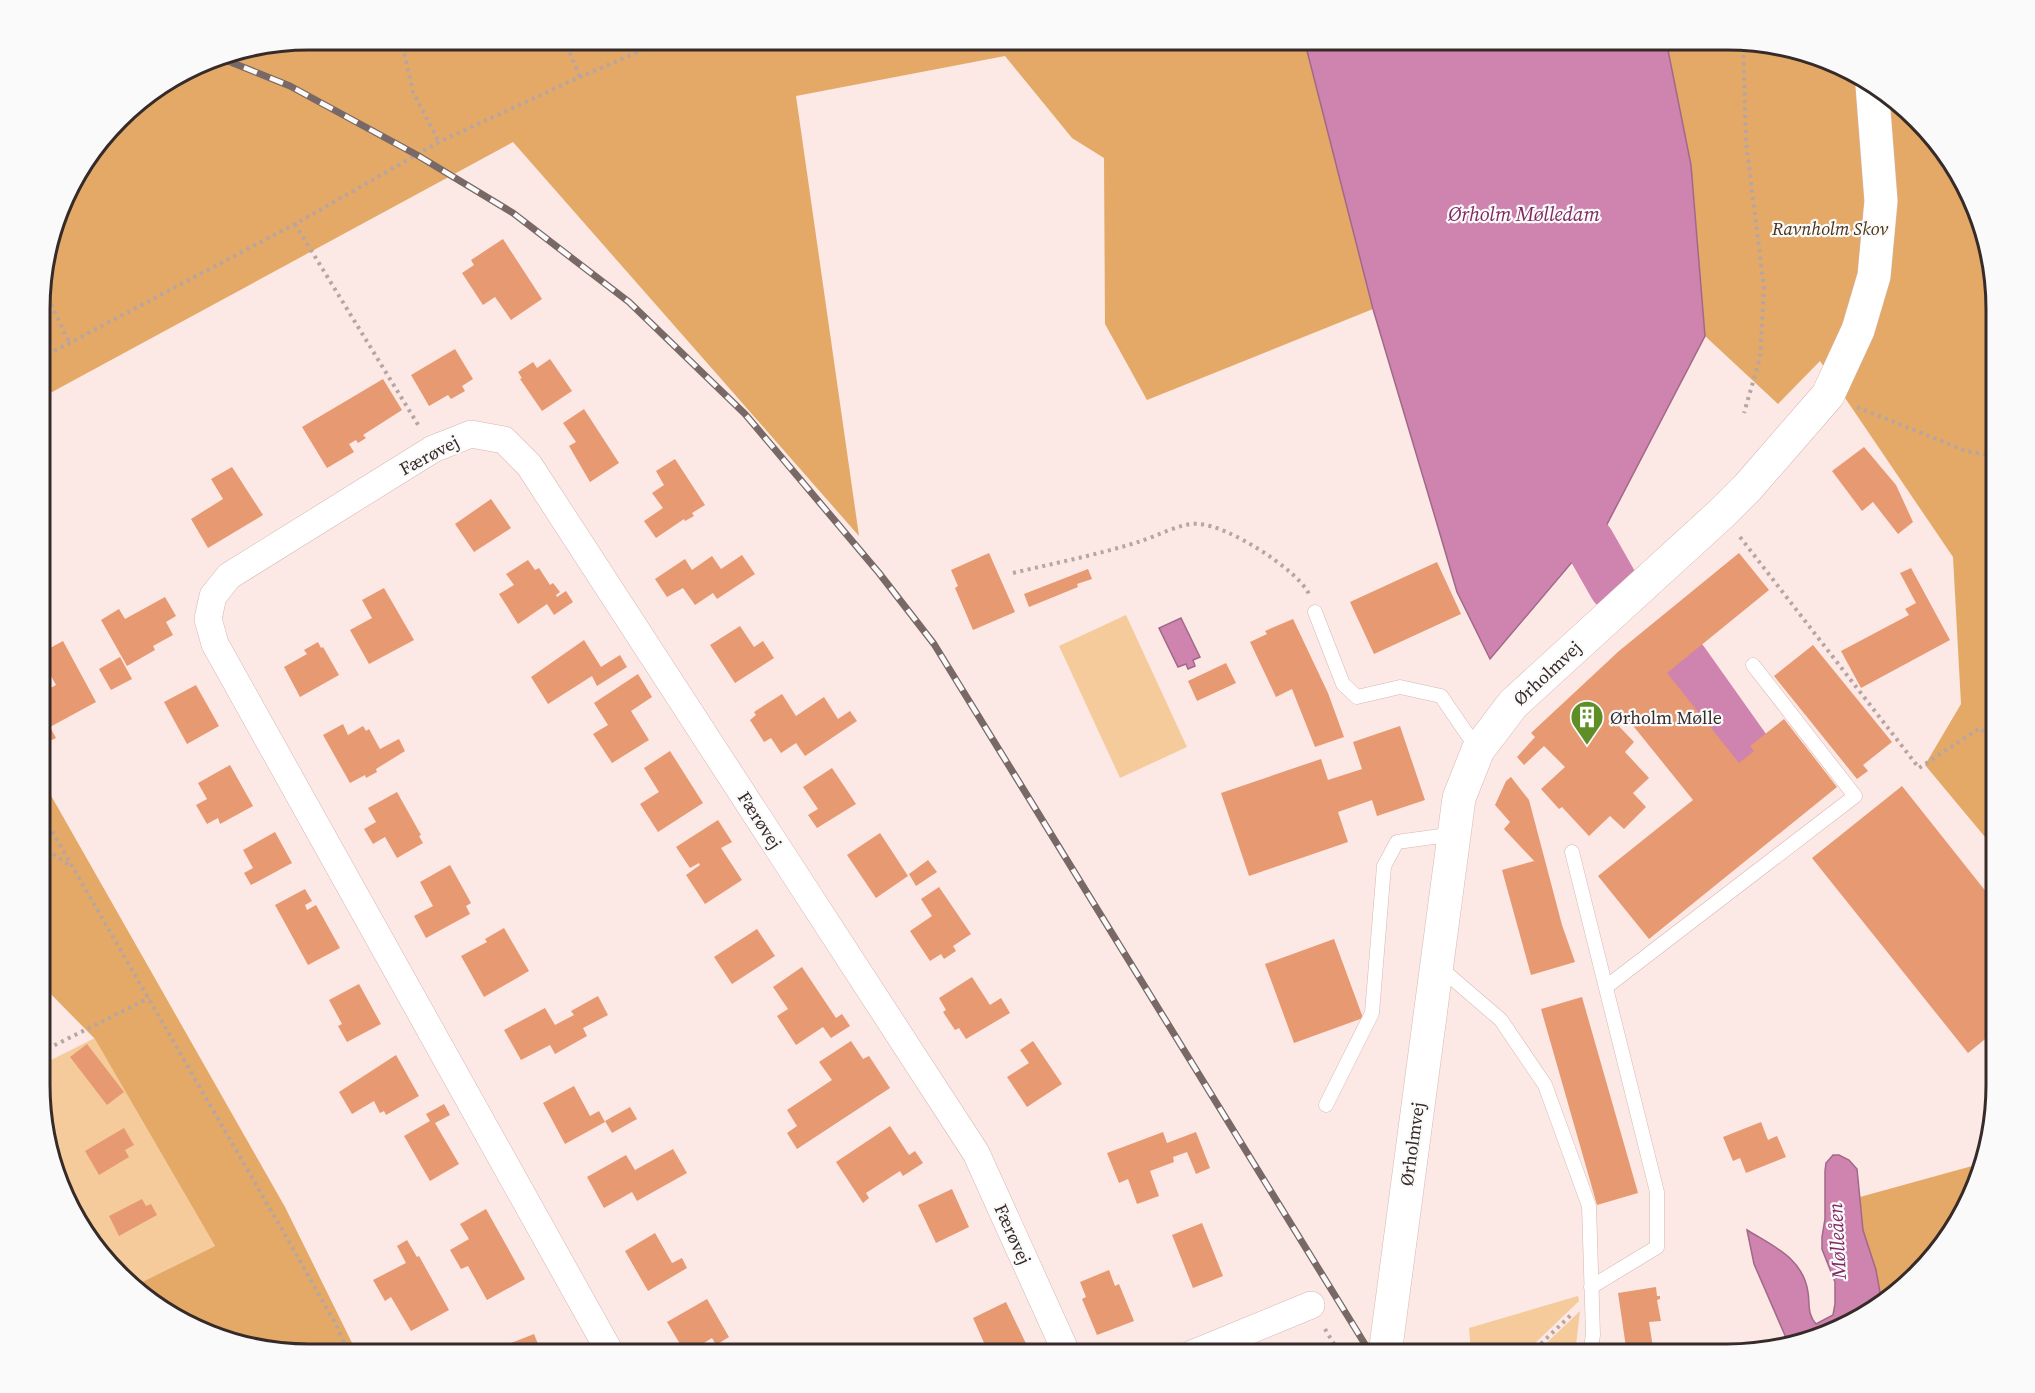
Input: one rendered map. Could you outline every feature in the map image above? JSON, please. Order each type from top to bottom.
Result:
[{"type":"street","name":"Ørholmvej","points":[[1386,1344],[1459,798],[1478,750],[1513,704],[1722,513],[1748,487],[1828,395],[1858,330],[1874,276],[1881,201],[1873,95]]},
{"type":"street","name":"Færøvej","points":[[605,1344],[215,644],[208,619],[213,596],[229,576],[433,449],[471,434],[504,440],[529,465],[976,1153],[1062,1344]]},
{"type":"street","points":[[1216,1344],[1311,1305]]},
{"type":"lane","points":[[1315,612],[1343,684],[1357,697],[1400,687],[1441,696],[1478,750]]},
{"type":"lane","points":[[1606,987],[1855,796],[1753,665]]},
{"type":"lane","points":[[1326,1105],[1372,1013],[1384,866],[1398,842],[1455,834]]},
{"type":"lane","points":[[1572,852],[1657,1192],[1657,1247],[1591,1287]]},
{"type":"lane","points":[[1436,964],[1501,1020],[1545,1085],[1589,1206],[1592,1344]]},
{"type":"path","points":[[403,50],[413,92],[439,142]]},
{"type":"path","points":[[569,50],[580,77]]},
{"type":"path","points":[[50,354],[295,224],[439,142],[643,50]]},
{"type":"path","points":[[1743,50],[1746,142],[1764,288],[1760,358],[1744,412]]},
{"type":"path","points":[[295,224],[433,449]]},
{"type":"path","points":[[50,303],[70,344]]},
{"type":"path","points":[[1828,395],[1966,452],[1986,455]]},
{"type":"path","points":[[1722,513],[1919,768],[1980,728],[1986,734]]},
{"type":"path","points":[[1013,573],[1091,555],[1198,523],[1223,530],[1284,566],[1308,591],[1315,612]]},
{"type":"path","points":[[50,828],[334,1321],[345,1344]]},
{"type":"path","points":[[50,851],[73,868]]},
{"type":"path","points":[[50,1047],[148,998]]},
{"type":"path","points":[[1541,1344],[1580,1307],[1591,1287]]},
{"type":"shaded area","points":[[1126,615],[1187,747],[1120,778],[1059,646]]},
{"type":"shaded area","points":[[95,1038],[215,1246],[142,1282],[125,1268],[84,1214],[63,1168],[54,1135],[50,1102],[50,1060]]},
{"type":"shaded area","points":[[1578,1296],[1579,1301],[1534,1344],[1470,1344],[1469,1328]]},
{"type":"shaded area","points":[[1580,1311],[1576,1344],[1545,1344]]},
{"type":"green space","points":[[291,50],[1307,50],[1373,309],[1147,400],[1105,324],[1104,158],[1072,138],[1005,56],[796,96],[859,536],[513,142],[50,393],[50,291],[54,258],[69,209],[93,165],[125,125],[179,84],[209,69],[241,58]]},
{"type":"green space","name":"Ravnholm Skov","points":[[1668,50],[1744,50],[1777,54],[1826,69],[1856,84],[1884,103],[1910,125],[1932,151],[1951,179],[1966,209],[1981,258],[1986,308],[1986,838],[1925,765],[1961,704],[1953,557],[1820,361],[1778,404],[1705,336],[1691,165]]},
{"type":"green space","points":[[50,794],[285,1207],[353,1344],[291,1343],[241,1335],[194,1317],[165,1300],[142,1282],[215,1246],[95,1039],[50,993]]},
{"type":"green space","points":[[1973,1166],[1951,1214],[1932,1242],[1910,1268],[1880,1293],[1876,1270],[1863,1230],[1860,1197]]},
{"type":"water","name":"Ørholm Mølledam","points":[[1307,50],[1668,50],[1691,165],[1705,336],[1603,532],[1589,542],[1490,659],[1457,592],[1373,309]]},
{"type":"water","points":[[1181,618],[1200,657],[1193,660],[1195,666],[1188,669],[1186,664],[1178,667],[1159,628]]},
{"type":"water","points":[[1833,1155],[1839,1155],[1849,1160],[1857,1169],[1863,1230],[1876,1270],[1880,1293],[1841,1317],[1786,1337],[1754,1264],[1747,1230],[1785,1254],[1800,1270],[1808,1292],[1810,1313],[1816,1324],[1833,1315],[1835,1282],[1822,1249],[1826,1163]]},
{"type":"building","points":[[503,239],[542,299],[511,320],[495,297],[483,305],[462,273],[474,265],[471,260]]},
{"type":"building","points":[[455,349],[473,379],[462,386],[465,391],[451,399],[448,395],[429,406],[411,375]]},
{"type":"building","points":[[550,359],[572,391],[542,411],[520,379],[522,378],[518,372],[533,362],[537,368]]},
{"type":"building","points":[[383,379],[402,410],[363,435],[366,438],[358,443],[356,440],[349,444],[354,452],[327,468],[302,427]]},
{"type":"building","points":[[584,409],[619,463],[590,482],[569,446],[576,442],[563,423]]},
{"type":"building","points":[[1864,447],[1896,485],[1913,522],[1898,534],[1873,502],[1862,511],[1832,471]]},
{"type":"building","points":[[675,459],[705,505],[692,513],[694,516],[685,521],[684,519],[656,538],[644,521],[663,508],[652,493],[664,485],[656,471]]},
{"type":"building","points":[[232,467],[263,515],[208,548],[191,519],[223,499],[211,479]]},
{"type":"building","points":[[491,499],[511,528],[474,552],[455,524]]},
{"type":"building","points":[[989,553],[1015,612],[973,630],[955,588],[958,586],[951,570]]},
{"type":"building","name":"Ørholm Mølle","points":[[1739,553],[1769,590],[1667,673],[1739,763],[1754,751],[1750,746],[1784,719],[1837,787],[1649,939],[1598,876],[1693,800],[1622,712],[1614,721],[1634,742],[1625,752],[1649,778],[1633,793],[1646,807],[1624,829],[1610,816],[1589,836],[1562,807],[1559,809],[1541,789],[1565,767],[1544,746],[1524,765],[1517,757],[1535,737],[1531,733],[1619,651]]},
{"type":"building","points":[[742,555],[755,574],[717,599],[713,593],[695,605],[683,588],[667,597],[655,579],[685,559],[692,570],[712,556],[721,569]]},
{"type":"building","points":[[528,560],[535,570],[539,568],[550,585],[553,583],[560,592],[556,595],[557,597],[566,591],[573,602],[554,615],[547,604],[518,624],[499,594],[514,585],[506,574]]},
{"type":"building","points":[[1437,562],[1461,614],[1374,654],[1350,602]]},
{"type":"building","points":[[1911,568],[1950,640],[1861,688],[1841,651],[1909,615],[1905,609],[1916,603],[1900,573]]},
{"type":"building","points":[[1088,569],[1092,579],[1029,607],[1024,594]]},
{"type":"building","points":[[384,588],[414,640],[369,664],[350,630],[372,618],[362,600]]},
{"type":"building","points":[[165,597],[176,616],[166,622],[173,635],[153,646],[155,650],[127,666],[101,620],[119,609],[125,619]]},
{"type":"building","points":[[1293,619],[1328,693],[1344,737],[1315,747],[1292,689],[1276,697],[1250,642],[1267,634],[1265,631]]},
{"type":"building","points":[[740,626],[754,647],[763,641],[774,658],[735,683],[710,645]]},
{"type":"building","points":[[584,640],[601,667],[620,655],[627,667],[597,686],[592,676],[548,704],[531,677]]},
{"type":"building","points":[[63,641],[96,702],[50,727],[50,688],[56,685],[50,674],[50,648]]},
{"type":"building","points":[[318,642],[339,675],[300,697],[284,667],[307,654],[304,650]]},
{"type":"building","points":[[1813,645],[1892,742],[1863,765],[1868,771],[1857,779],[1774,676]]},
{"type":"building","points":[[120,657],[132,679],[111,690],[99,669]]},
{"type":"building","points":[[1226,663],[1236,683],[1197,701],[1188,681]]},
{"type":"building","points":[[638,674],[652,697],[631,711],[649,740],[612,763],[593,734],[608,725],[594,703]]},
{"type":"building","points":[[196,685],[219,726],[187,744],[164,702]]},
{"type":"building","points":[[782,694],[796,716],[824,697],[838,719],[850,711],[857,721],[805,756],[796,743],[781,753],[771,738],[764,742],[750,720],[756,715],[754,712]]},
{"type":"building","points":[[343,724],[348,735],[363,726],[366,731],[369,729],[380,749],[399,739],[405,751],[376,769],[377,772],[350,783],[323,735]]},
{"type":"building","points":[[1400,726],[1425,800],[1377,816],[1372,800],[1338,812],[1348,842],[1249,876],[1221,793],[1321,759],[1328,780],[1362,769],[1353,742]]},
{"type":"building","points":[[50,727],[56,738],[50,741]]},
{"type":"building","points":[[670,751],[703,803],[658,832],[640,804],[659,792],[644,768]]},
{"type":"building","points":[[230,765],[253,806],[220,824],[218,818],[207,824],[196,805],[207,799],[198,783]]},
{"type":"building","points":[[832,768],[856,804],[817,828],[808,815],[818,809],[803,787]]},
{"type":"building","points":[[1511,777],[1529,800],[1562,925],[1575,962],[1531,975],[1502,870],[1534,861],[1536,863],[1504,829],[1510,822],[1495,805],[1506,781]]},
{"type":"building","points":[[1902,786],[1986,892],[1986,1038],[1968,1053],[1812,858]]},
{"type":"building","points":[[397,792],[421,835],[419,836],[423,843],[397,858],[385,837],[373,844],[364,829],[376,822],[368,808]]},
{"type":"building","points":[[718,820],[732,842],[721,848],[742,880],[705,904],[686,875],[700,865],[699,863],[690,868],[676,847]]},
{"type":"building","points":[[275,832],[292,863],[251,885],[244,873],[253,868],[243,850]]},
{"type":"building","points":[[880,833],[908,876],[876,898],[847,855]]},
{"type":"building","points":[[928,860],[937,872],[916,886],[909,874]]},
{"type":"building","points":[[450,865],[471,903],[466,906],[470,914],[426,938],[414,916],[433,906],[420,882]]},
{"type":"building","points":[[939,887],[971,934],[953,946],[956,951],[944,959],[941,954],[930,961],[910,931],[932,916],[921,899]]},
{"type":"building","points":[[305,889],[312,901],[305,905],[307,910],[316,905],[340,948],[308,965],[275,905]]},
{"type":"building","points":[[504,928],[529,971],[484,997],[461,956],[487,942],[485,939]]},
{"type":"building","points":[[757,929],[775,956],[732,984],[714,957]]},
{"type":"building","points":[[1334,939],[1363,1018],[1294,1043],[1265,964]]},
{"type":"building","points":[[802,967],[836,1018],[842,1014],[850,1026],[831,1038],[823,1027],[796,1045],[777,1016],[788,1009],[773,987]]},
{"type":"building","points":[[972,977],[990,1005],[1001,998],[1010,1013],[966,1039],[959,1028],[955,1030],[943,1012],[946,1010],[939,998]]},
{"type":"building","points":[[359,984],[381,1024],[347,1042],[338,1026],[342,1024],[329,1000]]},
{"type":"building","points":[[598,996],[608,1015],[583,1028],[587,1036],[555,1054],[550,1045],[521,1060],[504,1030],[545,1008],[555,1025],[574,1015],[571,1011]]},
{"type":"building","points":[[1582,997],[1638,1193],[1597,1205],[1541,1009]]},
{"type":"building","points":[[851,1041],[863,1059],[869,1056],[890,1088],[797,1149],[787,1133],[797,1126],[787,1110],[832,1080],[819,1062]]},
{"type":"building","points":[[1033,1041],[1062,1084],[1027,1107],[1007,1077],[1029,1063],[1020,1050]]},
{"type":"building","points":[[87,1044],[124,1092],[107,1105],[70,1057]]},
{"type":"building","points":[[396,1055],[419,1096],[386,1115],[384,1111],[380,1113],[374,1101],[352,1114],[339,1092]]},
{"type":"building","points":[[574,1086],[590,1116],[599,1111],[605,1122],[565,1144],[543,1103]]},
{"type":"building","points":[[444,1104],[450,1115],[435,1123],[459,1164],[430,1181],[404,1136],[430,1121],[426,1114]]},
{"type":"building","points":[[630,1107],[637,1119],[612,1133],[605,1121]]},
{"type":"building","points":[[1761,1122],[1768,1140],[1777,1136],[1786,1157],[1746,1173],[1740,1158],[1733,1161],[1723,1137]]},
{"type":"building","points":[[890,1126],[909,1155],[915,1151],[923,1163],[903,1176],[900,1171],[866,1193],[869,1198],[863,1203],[836,1162]]},
{"type":"building","points":[[124,1128],[134,1145],[125,1150],[129,1157],[99,1175],[85,1151]]},
{"type":"building","points":[[1163,1132],[1167,1143],[1196,1132],[1210,1168],[1196,1174],[1187,1152],[1173,1157],[1174,1162],[1150,1171],[1159,1196],[1137,1204],[1128,1179],[1119,1183],[1107,1153]]},
{"type":"building","points":[[673,1149],[687,1173],[637,1201],[632,1192],[604,1208],[587,1177],[626,1155],[635,1170]]},
{"type":"building","points":[[952,1189],[969,1227],[936,1243],[918,1205]]},
{"type":"building","points":[[142,1199],[146,1206],[151,1204],[157,1215],[119,1236],[109,1216]]},
{"type":"building","points":[[486,1209],[525,1279],[487,1300],[468,1266],[461,1269],[450,1250],[469,1239],[460,1224]]},
{"type":"building","points":[[1202,1223],[1223,1276],[1193,1288],[1172,1235]]},
{"type":"building","points":[[655,1233],[672,1263],[682,1258],[687,1268],[648,1291],[625,1251]]},
{"type":"building","points":[[407,1240],[417,1257],[419,1256],[449,1310],[411,1331],[391,1297],[385,1301],[373,1280],[406,1263],[397,1246]]},
{"type":"building","points":[[1109,1270],[1115,1286],[1119,1284],[1134,1321],[1097,1335],[1082,1299],[1086,1297],[1080,1282]]},
{"type":"building","points":[[1656,1287],[1657,1296],[1660,1296],[1657,1300],[1661,1321],[1649,1322],[1652,1344],[1626,1344],[1618,1293]]},
{"type":"building","points":[[707,1299],[729,1337],[718,1344],[712,1338],[702,1344],[680,1344],[667,1322]]},
{"type":"building","points":[[1006,1302],[1026,1344],[985,1344],[973,1318]]},
{"type":"building","points":[[534,1334],[538,1344],[509,1344]]},
{"type":"waterway","name":"Mølleåen","points":[[1589,542],[1614,586]]},
{"type":"waterway","name":"Mølleåen","points":[[1683,661],[1749,754]]},
{"type":"railway","points":[[229,62],[290,86],[417,155],[513,213],[629,302],[745,414],[879,573],[934,644],[1365,1344]]},
{"type":"place","name":"Ørholm Mølle","points":[[1587,746]]}]
